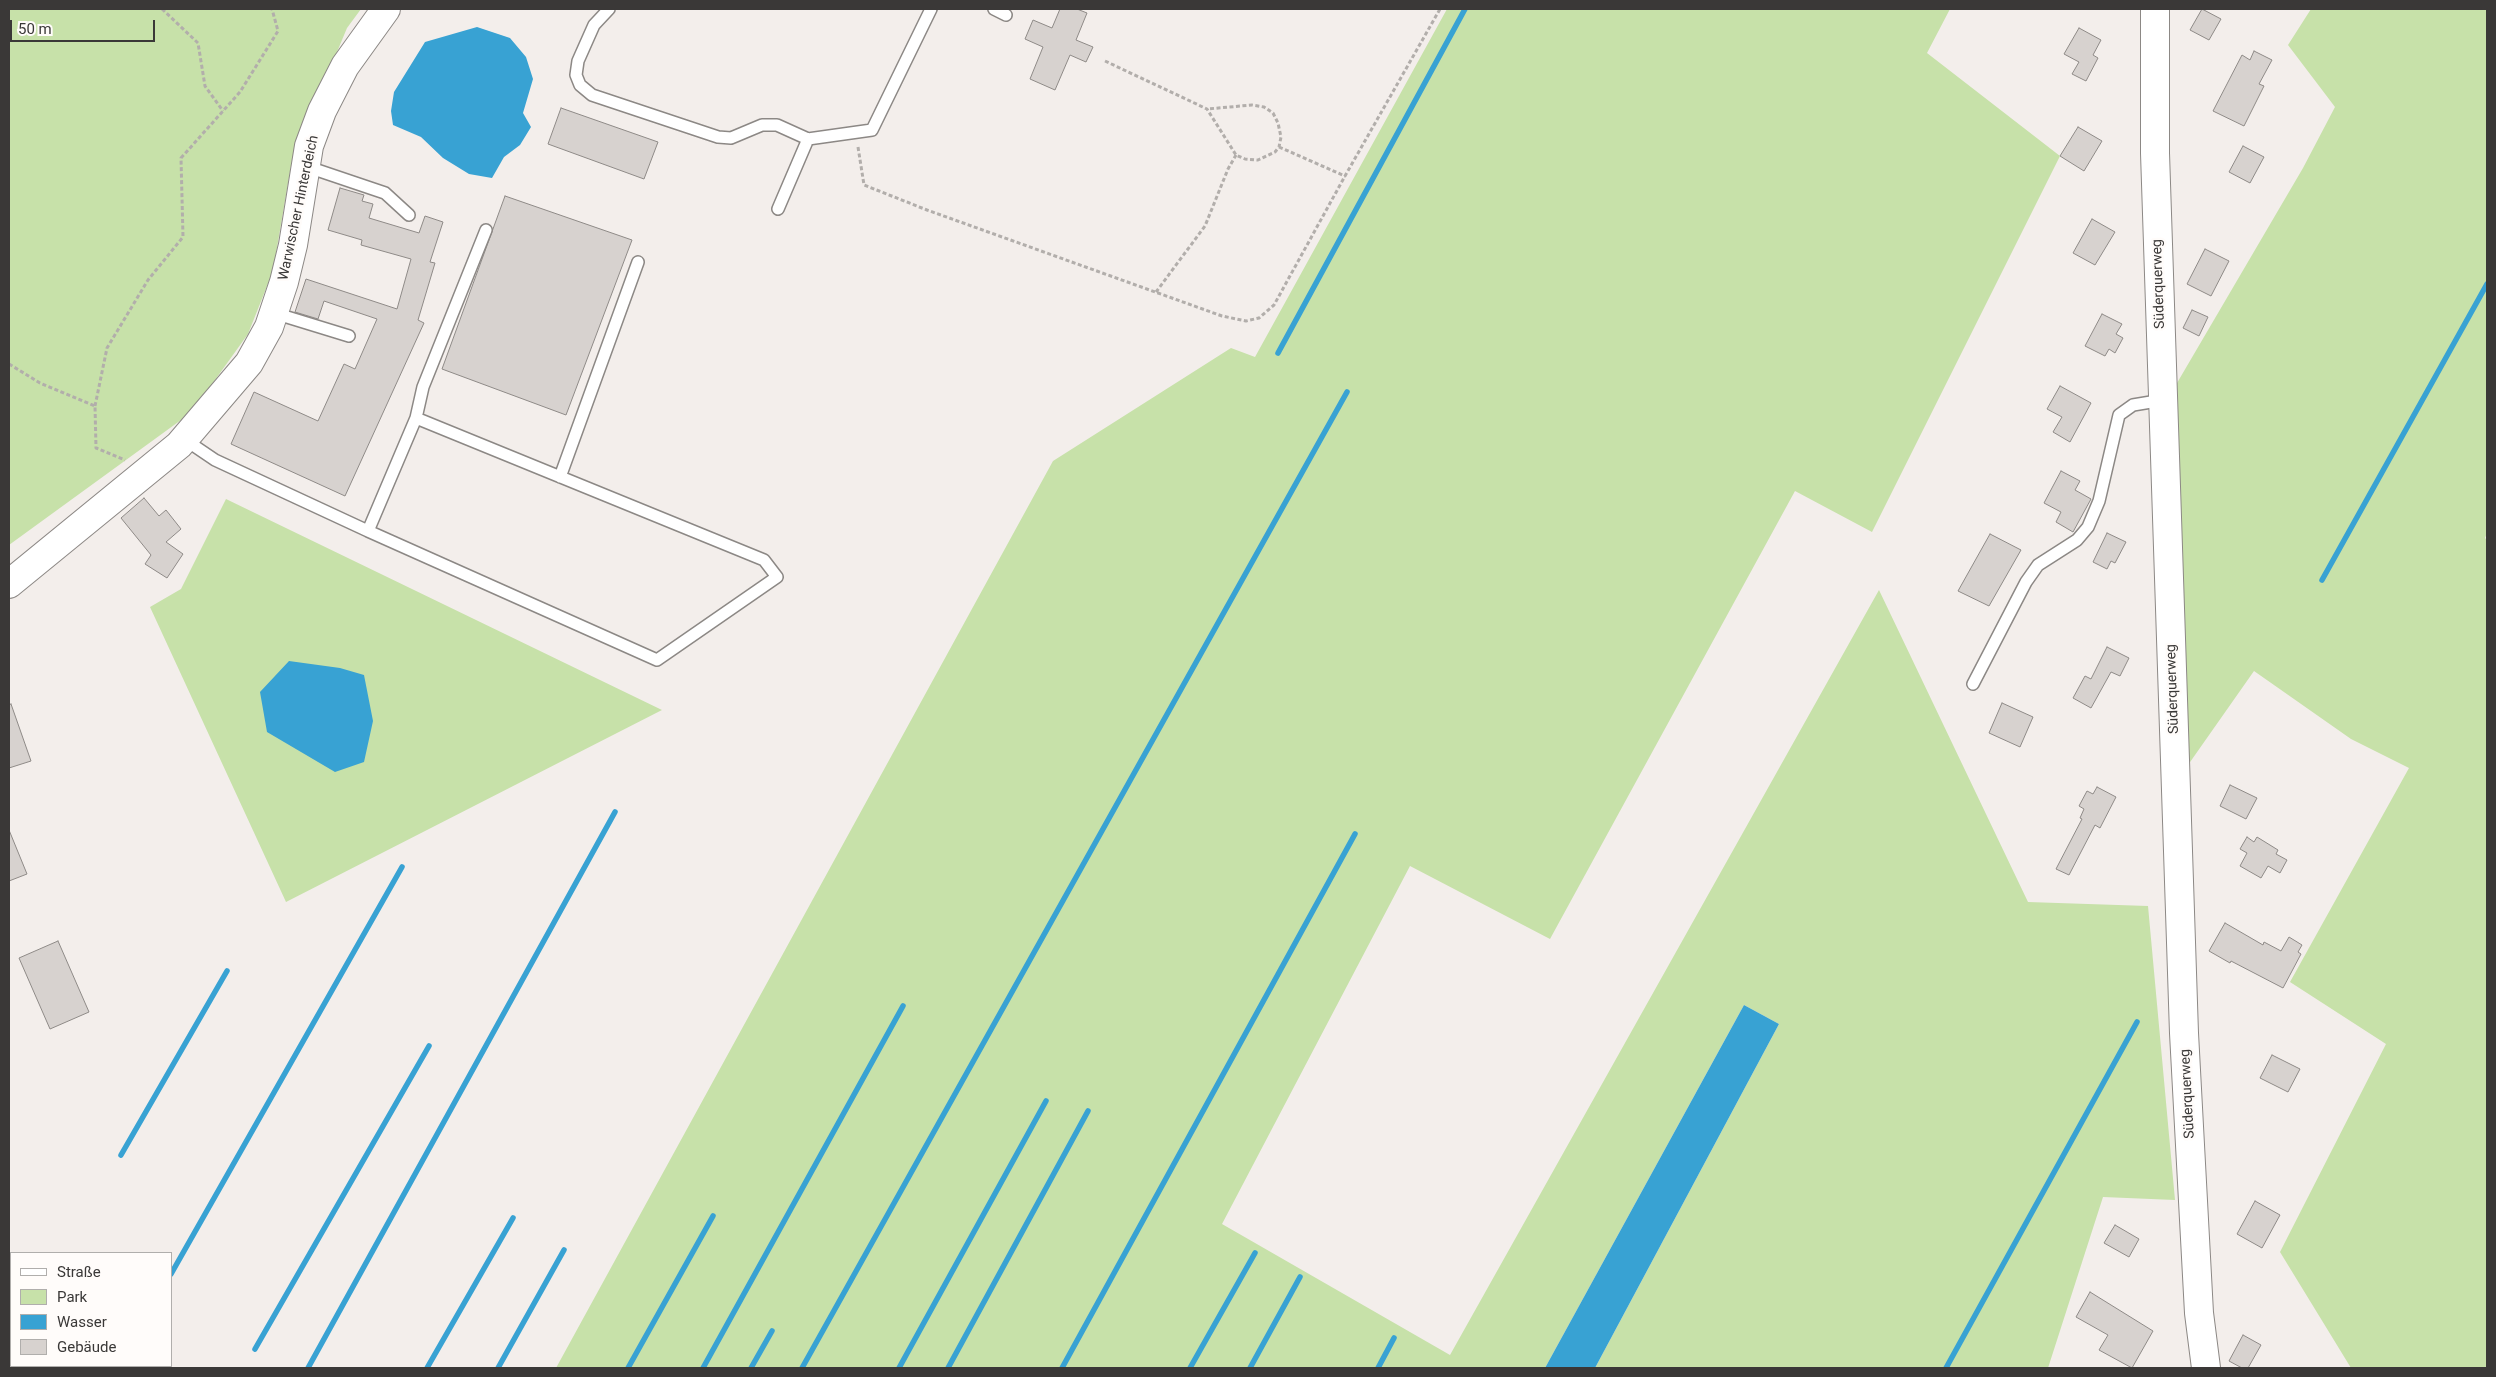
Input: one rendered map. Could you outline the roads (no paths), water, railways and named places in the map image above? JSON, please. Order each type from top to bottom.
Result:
[{"type":"street","name":"Warwischer Hinterdeich","points":[[9,584],[184,439],[249,364],[269,327],[274,313],[293,245],[309,146],[322,111],[345,66],[386,9]]},
{"type":"street","name":"Süderquerweg","points":[[2155,9],[2155,153],[2184,1033],[2199,1313],[2206,1368]]},
{"type":"lane","points":[[609,9],[594,25],[578,60],[576,75],[580,85],[592,95],[718,137],[731,138],[762,124],[776,125],[808,139],[872,130],[931,9]]},
{"type":"lane","points":[[994,9],[1006,15]]},
{"type":"lane","points":[[778,210],[808,139]]},
{"type":"lane","points":[[305,166],[385,193],[409,215]]},
{"type":"lane","points":[[368,531],[416,418],[423,387],[486,230]]},
{"type":"lane","points":[[560,477],[638,262]]},
{"type":"lane","points":[[274,313],[350,336]]},
{"type":"lane","points":[[1973,684],[2022,590],[2038,565],[2077,540],[2088,527],[2099,501],[2119,415],[2133,405],[2163,400]]},
{"type":"lane","points":[[184,439],[215,460],[368,531],[657,660],[777,577],[764,560],[416,418]]},
{"type":"water","points":[[477,27],[510,38],[526,57],[533,79],[523,113],[531,127],[520,145],[504,157],[492,178],[469,174],[443,158],[421,137],[393,125],[391,111],[394,92],[425,42]]},
{"type":"water","points":[[289,661],[340,668],[364,675],[373,721],[364,762],[335,772],[267,732],[260,692]]},
{"type":"water","points":[[1744,1005],[1779,1024],[1595,1368],[1545,1368]]},
{"type":"waterway","points":[[1278,353],[1465,9]]},
{"type":"waterway","points":[[2322,580],[2487,284]]},
{"type":"waterway","points":[[802,1368],[1347,392]]},
{"type":"waterway","points":[[308,1368],[615,812]]},
{"type":"waterway","points":[[1062,1368],[1355,834]]},
{"type":"waterway","points":[[172,1272],[402,867]]},
{"type":"waterway","points":[[121,1155],[227,971]]},
{"type":"waterway","points":[[703,1368],[903,1006]]},
{"type":"waterway","points":[[1946,1368],[2137,1022]]},
{"type":"waterway","points":[[255,1349],[429,1046]]},
{"type":"waterway","points":[[899,1368],[1046,1101]]},
{"type":"waterway","points":[[948,1368],[1088,1111]]},
{"type":"waterway","points":[[628,1368],[713,1216]]},
{"type":"waterway","points":[[427,1368],[513,1218]]},
{"type":"waterway","points":[[498,1368],[564,1250]]},
{"type":"waterway","points":[[1190,1368],[1255,1253]]},
{"type":"waterway","points":[[1250,1368],[1300,1277]]},
{"type":"waterway","points":[[751,1368],[772,1331]]},
{"type":"waterway","points":[[1378,1368],[1394,1338]]}]
